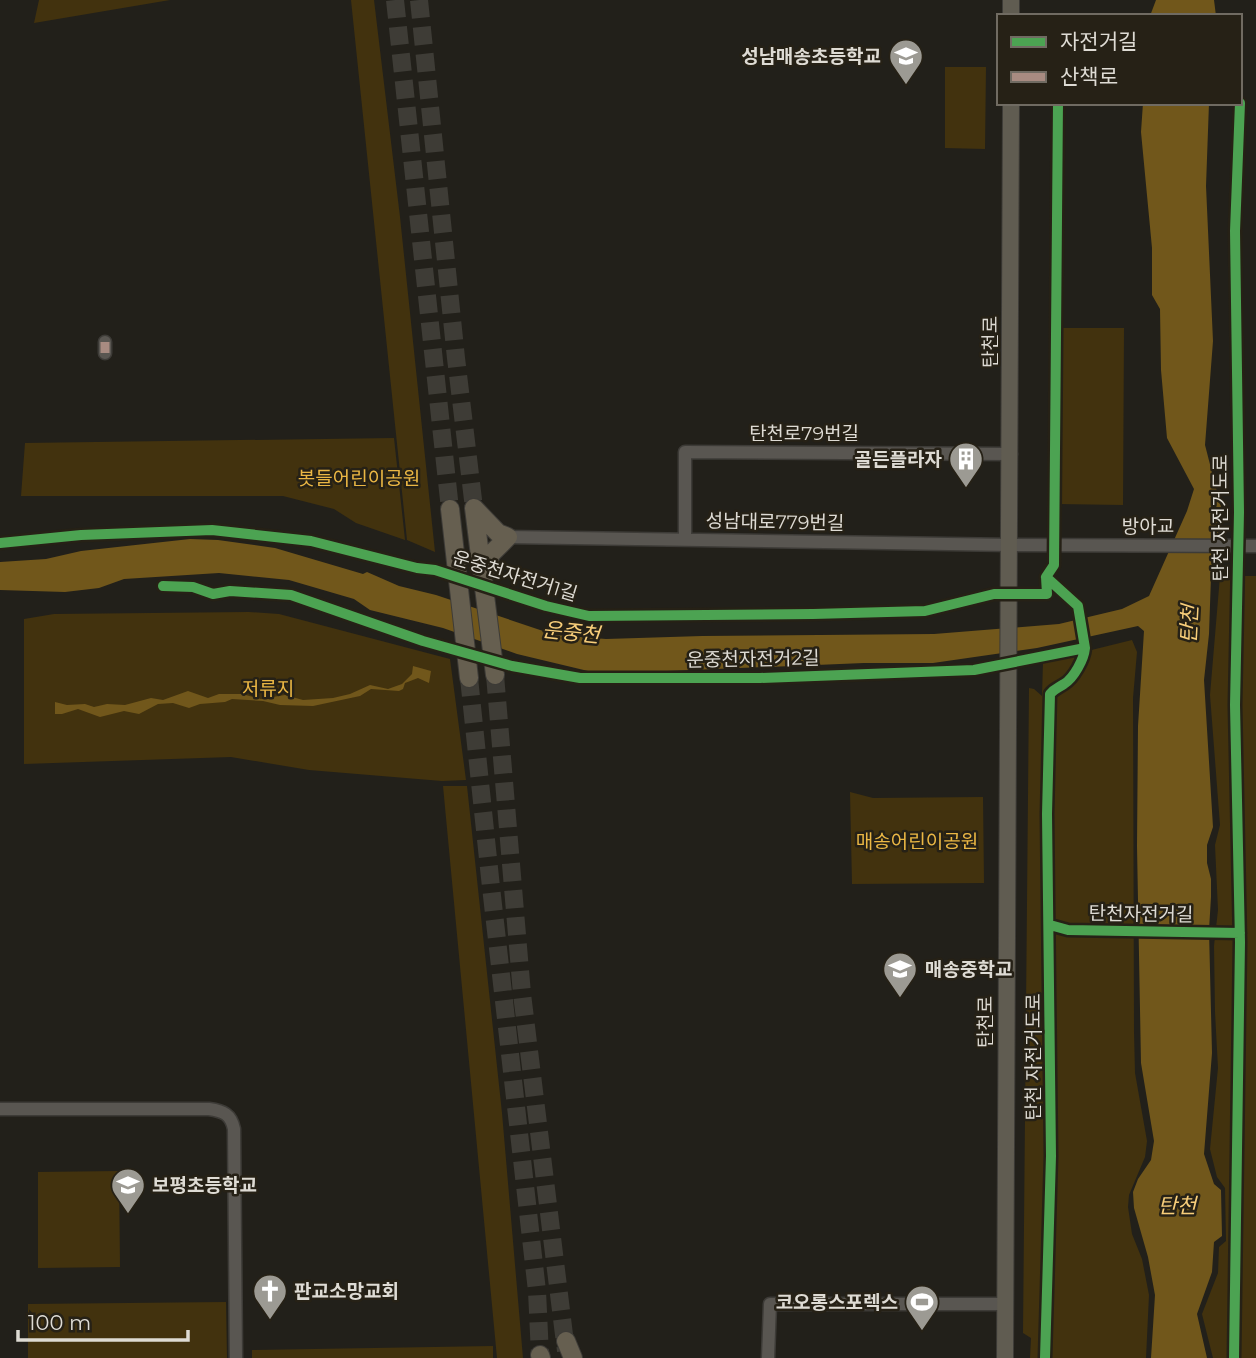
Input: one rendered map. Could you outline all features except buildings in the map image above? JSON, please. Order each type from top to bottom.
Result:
[{"type":"highway","points":[[494,670],[482,582],[484,550],[474,508],[498,533],[508,537]]},
{"type":"highway","points":[[450,509],[469,678]]},
{"type":"highway","points":[[484,550],[508,537]]},
{"type":"main road","name":"탄천로","points":[[1005,1358],[1012,105]]},
{"type":"street","name":"탄천로79번길","points":[[685,539],[685,452],[1011,454]]},
{"type":"street","name":"성남대로779번길","points":[[508,537],[1041,545]]},
{"type":"street","name":"방아교","points":[[1041,545],[1256,546]]},
{"type":"street","points":[[0,1109],[209,1109],[227,1114],[234,1129],[236,1358]]},
{"type":"street","points":[[768,1358],[770,1304],[1005,1304]]},
{"type":"green space","points":[[39,0],[170,0],[34,23]]},
{"type":"green space","points":[[351,0],[374,0],[435,552],[407,540]]},
{"type":"green space","points":[[945,67],[986,67],[985,149],[945,148]]},
{"type":"green space","points":[[1058,328],[1124,328],[1123,505],[1057,504]]},
{"type":"green space","name":"봇들어린이공원","points":[[394,438],[405,540],[356,523],[334,509],[283,496],[21,496],[25,443]]},
{"type":"green space","points":[[1220,576],[1256,576],[1256,1358],[1213,1358],[1202,1314],[1218,1273],[1219,1247],[1226,1241],[1225,1188],[1217,1177],[1210,1149],[1218,1068],[1214,946],[1218,910],[1215,845],[1220,825],[1210,695]]},
{"type":"green space","name":"저류지","points":[[54,614],[279,614],[450,659],[466,780],[442,781],[309,770],[231,757],[24,764],[24,619]]},
{"type":"green space","points":[[1132,640],[1137,652],[1133,698],[1135,1073],[1147,1141],[1145,1157],[1129,1195],[1128,1207],[1132,1234],[1142,1259],[1149,1295],[1146,1358],[1030,1358],[1031,1338],[1023,1333],[1029,688],[1042,696],[1043,662]]},
{"type":"green space","points":[[443,786],[467,786],[502,1113],[523,1358],[497,1358]]},
{"type":"green space","name":"매송어린이공원","points":[[850,792],[873,798],[983,797],[984,883],[852,884]]},
{"type":"green space","points":[[119,1171],[120,1267],[38,1268],[38,1172]]},
{"type":"green space","points":[[226,1302],[227,1358],[28,1358],[28,1304]]},
{"type":"green space","points":[[493,1346],[493,1358],[252,1358],[252,1350]]},
{"type":"water","points":[[1156,0],[1214,0],[1216,14],[1151,14]]},
{"type":"water","name":"탄천","points":[[1143,105],[1209,105],[1206,186],[1213,341],[1205,445],[1222,511],[1211,576],[1204,680],[1213,827],[1207,845],[1207,863],[1211,879],[1209,930],[1212,1053],[1204,1154],[1214,1184],[1221,1190],[1222,1236],[1214,1242],[1212,1272],[1197,1314],[1207,1358],[1151,1358],[1155,1295],[1148,1257],[1134,1208],[1133,1192],[1151,1160],[1154,1141],[1141,1063],[1137,846],[1138,726],[1144,631],[1138,626],[1037,648],[933,663],[864,663],[618,673],[588,671],[517,654],[443,628],[370,610],[354,599],[289,580],[219,573],[124,579],[99,588],[65,592],[0,590],[0,562],[46,559],[81,551],[190,539],[275,548],[363,574],[367,572],[399,586],[436,595],[555,635],[606,639],[934,634],[1059,624],[1122,609],[1149,596],[1194,489],[1167,438],[1161,370],[1160,309],[1152,295],[1152,248],[1141,132]]},
{"type":"water","points":[[413,666],[431,671],[429,683],[418,678],[405,683],[399,691],[371,689],[360,696],[313,706],[232,699],[189,708],[173,703],[158,704],[139,714],[124,711],[100,717],[78,709],[55,714],[55,702],[94,707],[107,704],[125,705],[151,698],[163,700],[188,691],[208,698],[219,694],[242,694],[261,699],[285,695],[303,700],[333,698],[370,685],[388,689],[402,684],[412,674]]},
{"type":"tunnel","points":[[395,0],[450,509]]},
{"type":"tunnel","points":[[419,0],[474,508]]},
{"type":"tunnel","points":[[495,675],[522,994],[566,1351]]},
{"type":"tunnel","points":[[469,678],[537,1291],[540,1355]]},
{"type":"marked path","points":[[105,342],[105,353]]},
{"type":"cycle path","name":"탄천 자전거도로","points":[[1045,1358],[1051,1156],[1047,814],[1050,694],[1068,681],[1081,663],[1085,648],[1078,606],[1046,577],[1054,565],[1058,105]]},
{"type":"cycle path","name":"탄천 자전거도로","points":[[1234,1358],[1240,942],[1235,705],[1239,512],[1235,231],[1240,105]]},
{"type":"cycle path","name":"운중천자전거1길","points":[[0,543],[81,535],[212,530],[311,541],[417,568],[435,570],[546,606],[589,616],[925,611],[994,594],[1047,594],[1046,577]]},
{"type":"cycle path","name":"운중천자전거2길","points":[[163,586],[193,587],[213,594],[230,591],[291,595],[423,641],[512,666],[580,678],[760,678],[974,670],[1085,648]]},
{"type":"cycle path","name":"탄천자전거길","points":[[1050,925],[1068,930],[1240,933]]},
{"type":"place","name":"성남매송초등학교","points":[[906,86]]},
{"type":"place","name":"골든플라자","points":[[966,489]]},
{"type":"place","name":"매송중학교","points":[[900,999]]},
{"type":"place","name":"보평초등학교","points":[[128,1215]]},
{"type":"place","name":"판교소망교회","points":[[270,1321]]},
{"type":"place","name":"코오롱스포렉스","points":[[922,1332]]},
{"type":"water label","name":"운중천","points":[[571,632]]}]
